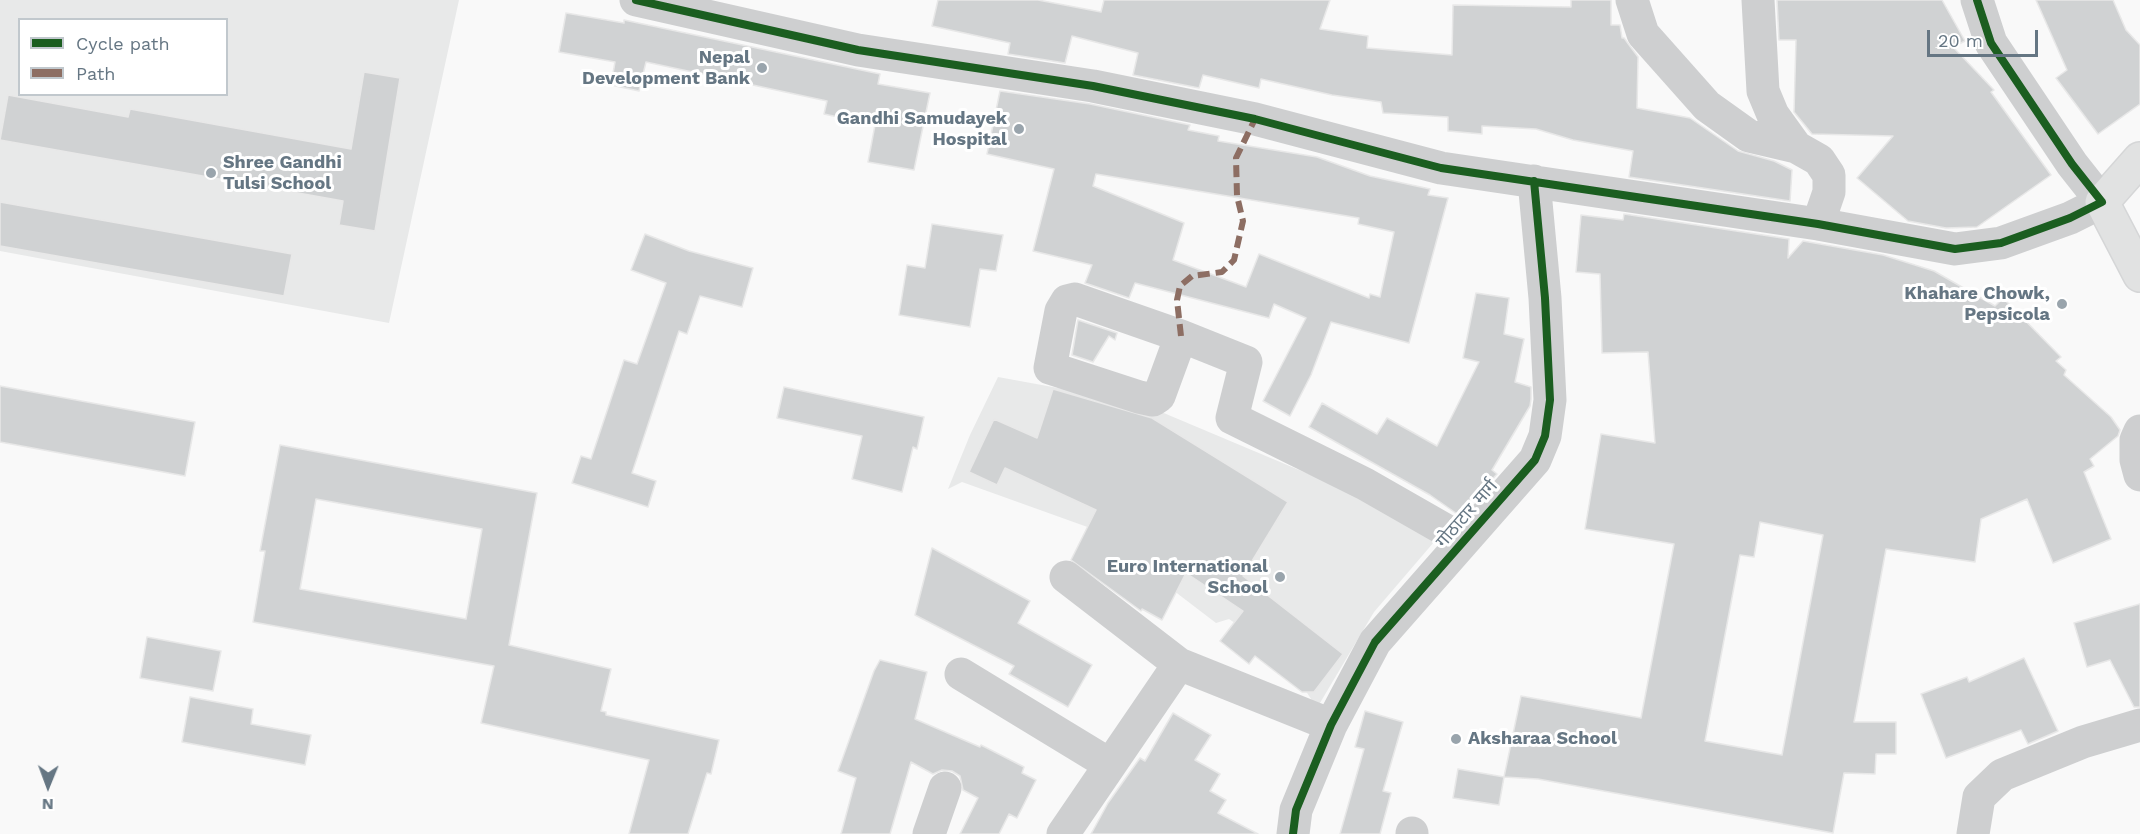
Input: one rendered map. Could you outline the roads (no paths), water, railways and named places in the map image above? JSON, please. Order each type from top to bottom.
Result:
[{"type":"main road","points":[[2140,159],[2102,202],[2140,275]]},
{"type":"street","points":[[636,0],[683,6],[858,50],[1105,88],[1255,119],[1442,168],[1818,224],[1955,249],[2001,243],[2070,218],[2102,202],[2072,164],[1991,44],[1977,0]]},
{"type":"street","points":[[1632,0],[1643,34],[1707,105],[1749,136],[1796,147],[1819,160],[1829,175],[1829,192],[1818,224]]},
{"type":"street","points":[[1758,0],[1764,90],[1773,115],[1796,147]]},
{"type":"street","name":"गोठाटार मार्ग","points":[[1293,834],[1296,810],[1330,725],[1375,642],[1535,460],[1545,436],[1550,389],[1545,298],[1534,181]]},
{"type":"street","name":"गोठाटार मार्ग","points":[[1181,336],[1245,362],[1232,418],[1365,484],[1463,540]]},
{"type":"street","points":[[2140,430],[2136,440],[2136,460],[2140,475]]},
{"type":"street","points":[[1066,578],[1179,664],[1330,725]]},
{"type":"street","points":[[1063,834],[1179,664]]},
{"type":"street","points":[[961,674],[1109,764]]},
{"type":"street","points":[[1973,834],[1979,797],[2002,775],[2083,742],[2140,725]]},
{"type":"street","points":[[929,834],[945,788]]},
{"type":"place","name":"Nepal Development Bank","points":[[762,68]]},
{"type":"place","name":"Gandhi Samudayek Hospital","points":[[1019,129]]},
{"type":"place","name":"Shree Gandhi Tulsi School","points":[[211,173]]},
{"type":"place","name":"Khahare Chowk, Pepsicola","points":[[2062,304]]},
{"type":"place","name":"Euro International School","points":[[1280,577]]},
{"type":"place","name":"Aksharaa School","points":[[1456,739]]}]
